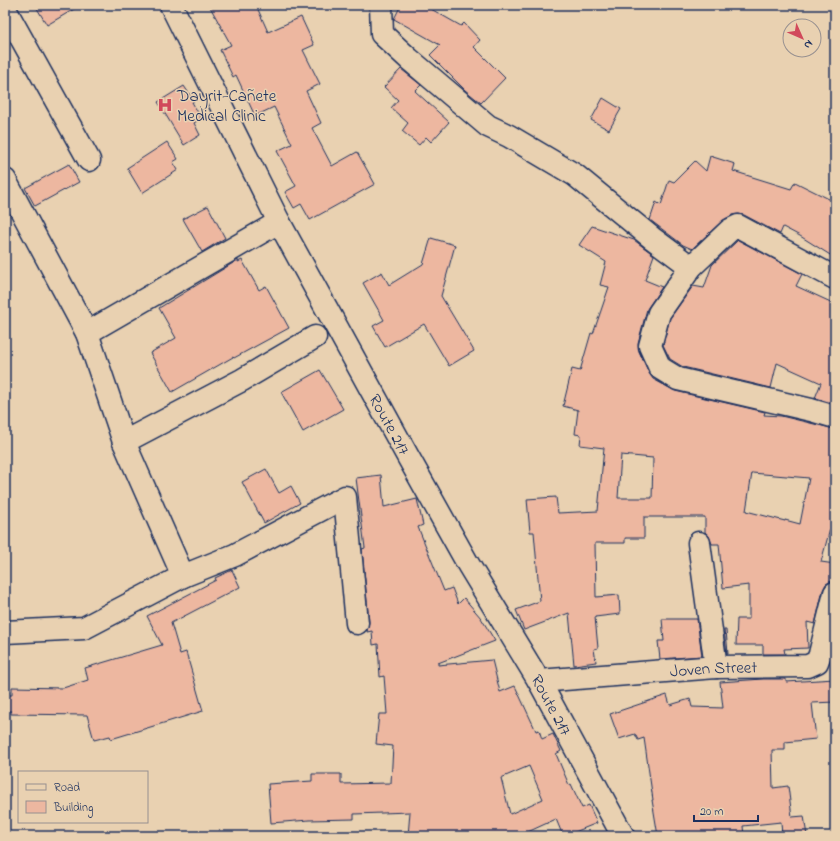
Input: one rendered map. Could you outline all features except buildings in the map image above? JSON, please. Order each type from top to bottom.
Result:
[{"type":"street","name":"Route 217","points":[[171,5],[279,222],[407,456],[468,564],[539,681],[623,836]]},
{"type":"street","points":[[381,5],[382,34],[468,110],[488,126],[509,136],[575,175],[652,238],[691,267]]},
{"type":"street","points":[[5,9],[89,160]]},
{"type":"street","points":[[5,180],[87,333],[124,442],[183,576]]},
{"type":"street","points":[[87,333],[279,222]]},
{"type":"street","points":[[835,278],[738,226],[730,230],[691,267],[659,313],[650,346],[660,368],[678,379],[835,417]]},
{"type":"street","points":[[124,442],[242,380],[315,337]]},
{"type":"street","points":[[5,632],[84,628],[183,576],[235,555],[345,497],[356,623]]},
{"type":"street","points":[[699,543],[716,667]]},
{"type":"street","name":"Joven Street","points":[[539,681],[716,667],[808,666],[817,662],[820,654],[835,593]]},
{"type":"shaded area","points":[[835,607],[835,666],[824,667]]},
{"type":"place","name":"Dayrit-Cañete Medical Clinic","points":[[165,105]]}]
